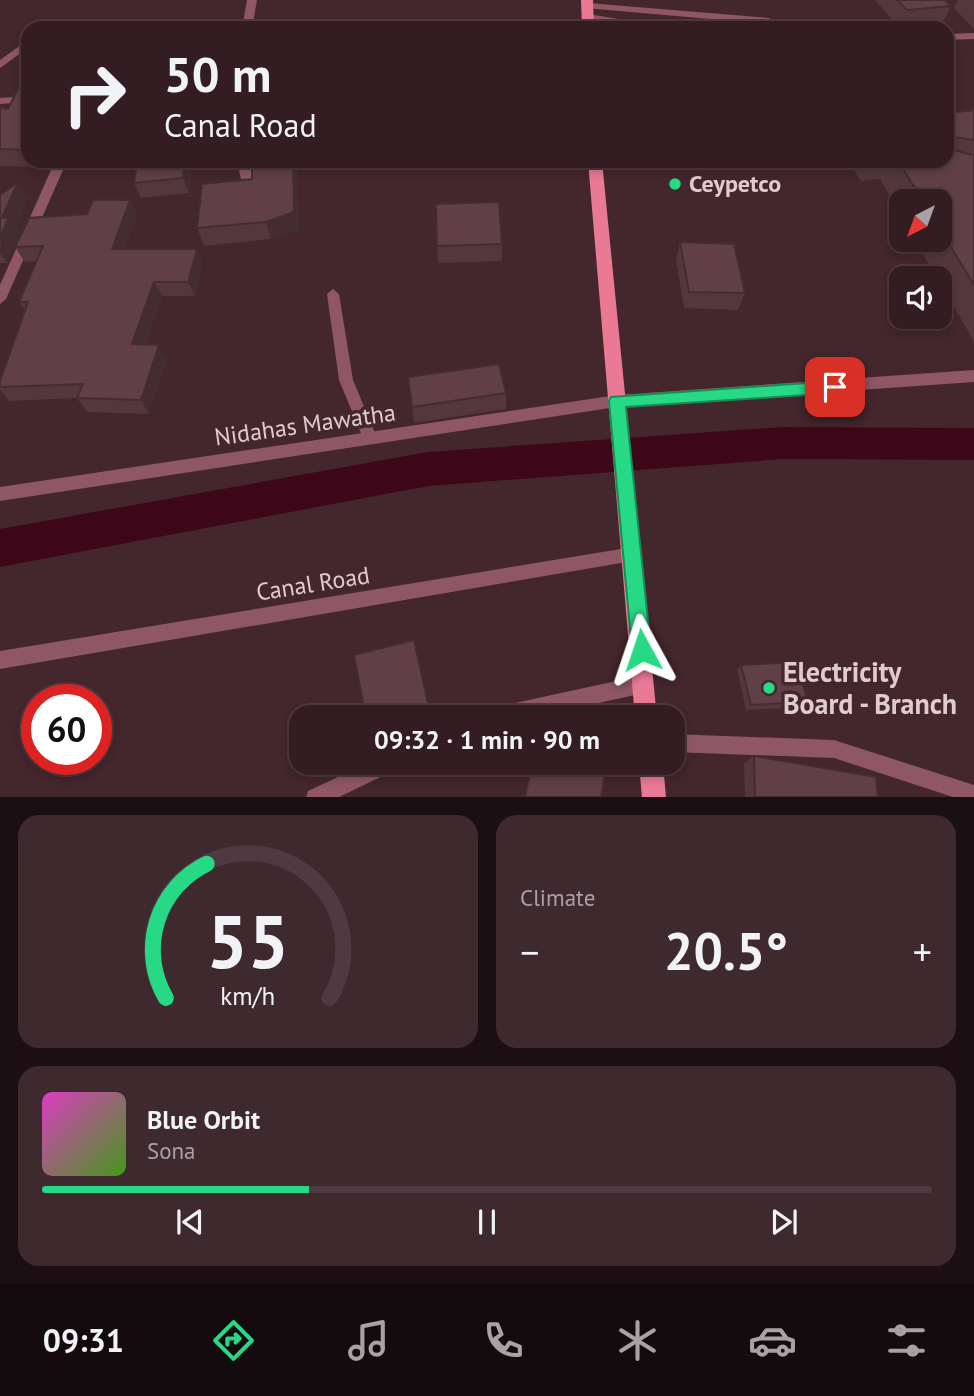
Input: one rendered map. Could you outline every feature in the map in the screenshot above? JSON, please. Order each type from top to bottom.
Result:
[{"type":"main road","points":[[596,168],[645,705]]},
{"type":"main road","points":[[651,775],[654,797]]},
{"type":"street","points":[[248,21],[252,0]]},
{"type":"street","points":[[588,13],[619,21]]},
{"type":"street","points":[[588,13],[769,21]]},
{"type":"street","points":[[954,37],[974,36]]},
{"type":"street","points":[[0,65],[21,48]]},
{"type":"street","points":[[0,101],[21,100]]},
{"type":"street","points":[[0,299],[58,168]]},
{"type":"street","points":[[245,168],[249,188]]},
{"type":"street","points":[[333,294],[346,380],[370,438]]},
{"type":"street","points":[[617,401],[974,376]]},
{"type":"street","name":"Nidahas Mawatha","points":[[0,494],[617,401]]},
{"type":"street","name":"Canal Road","points":[[0,660],[633,554]]},
{"type":"street","points":[[547,705],[644,684]]},
{"type":"street","points":[[685,743],[834,749],[974,794]]},
{"type":"street","points":[[315,797],[362,775]]},
{"type":"building","points":[[897,0],[945,0],[951,6],[907,10]]},
{"type":"building","points":[[18,89],[21,89],[21,150],[0,149],[0,108],[8,109]]},
{"type":"building","points":[[974,110],[974,140],[954,137],[954,112]]},
{"type":"building","points":[[954,150],[974,155],[974,285],[952,249],[952,189],[916,189],[902,168],[954,168]]},
{"type":"building","points":[[136,168],[184,168],[183,178],[134,183]]},
{"type":"building","points":[[252,168],[293,168],[294,212],[266,222],[197,228],[202,184],[252,179]]},
{"type":"building","points":[[18,182],[2,218],[9,217],[0,238],[0,195]]},
{"type":"building","points":[[93,200],[130,200],[112,249],[197,249],[188,282],[154,282],[132,344],[159,345],[141,400],[77,398],[83,384],[0,387],[28,302],[19,302],[43,246],[15,247],[29,218],[87,214]]},
{"type":"building","points":[[499,202],[502,244],[437,246],[436,204]]},
{"type":"building","points":[[680,242],[734,244],[745,293],[689,292]]},
{"type":"building","points":[[499,364],[506,393],[412,407],[408,377]]},
{"type":"building","points":[[414,640],[428,705],[364,705],[354,655]]},
{"type":"building","name":"Electricity Board - Branch","points":[[796,662],[808,702],[751,705],[741,665]]},
{"type":"building","points":[[754,756],[876,777],[878,797],[755,797]]},
{"type":"building","points":[[530,775],[605,775],[601,797],[525,797]]},
{"type":"waterway","points":[[0,548],[428,469],[783,443],[974,444]]},
{"type":"place","name":"Ceypetco","points":[[675,184]]},
{"type":"place","name":"Electricity Board - Branch","points":[[769,688]]},
{"type":"route","points":[[642,650],[617,401],[835,387]]}]
